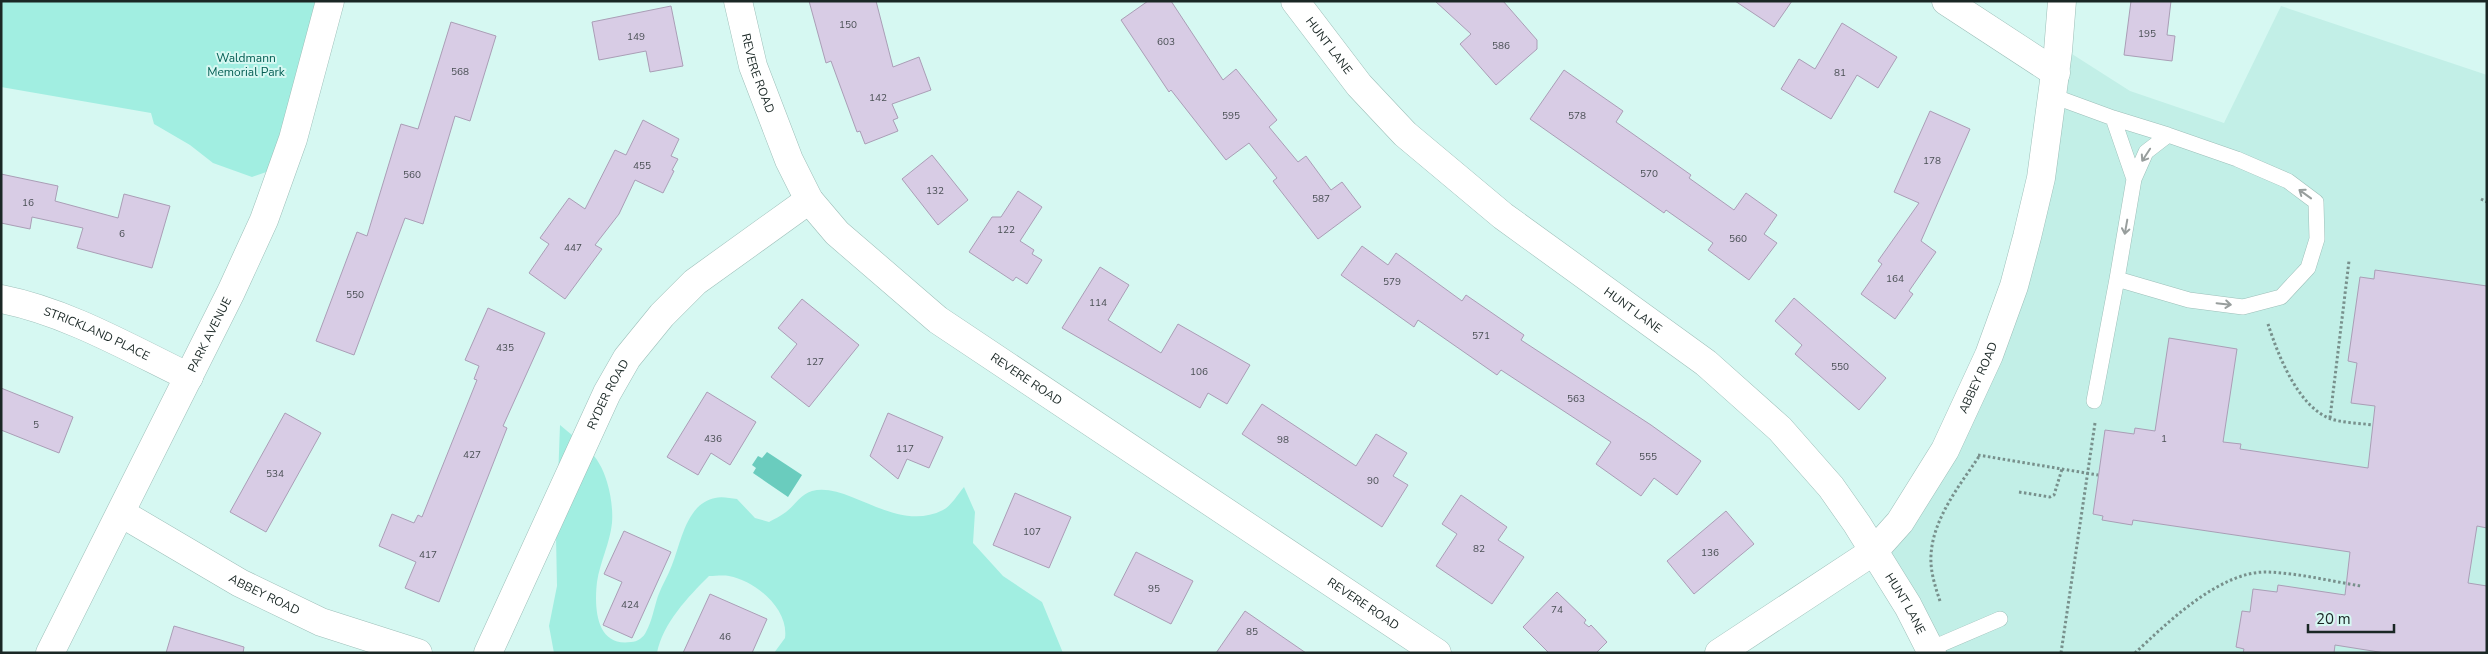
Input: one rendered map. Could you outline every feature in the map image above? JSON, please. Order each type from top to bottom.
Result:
[{"type":"street","name":"PARK AVENUE","points":[[50,653],[231,292],[274,196],[293,138],[330,1]]},
{"type":"street","name":"REVERE ROAD","points":[[738,1],[753,66],[789,160],[809,200],[837,233],[882,274],[938,320],[1437,653]]},
{"type":"street","name":"HUNT LANE","points":[[1295,1],[1359,85],[1405,134],[1503,216],[1706,363],[1780,429],[1832,487],[1908,606],[1931,651]]},
{"type":"street","points":[[1946,1],[2054,85]]},
{"type":"street","name":"ABBEY ROAD","points":[[1718,653],[1874,551],[1900,522],[1945,450],[1989,355],[2014,286],[2027,237],[2041,178],[2054,85],[2062,1]]},
{"type":"street","name":"RYDER ROAD","points":[[488,653],[607,393],[627,358],[662,315],[695,282],[809,200]]},
{"type":"street","name":"STRICKLAND PLACE","points":[[1,299],[24,303],[73,322],[189,377]]},
{"type":"street","name":"ABBEY ROAD","points":[[121,513],[240,583],[321,622],[418,653]]},
{"type":"lane","points":[[2054,85],[2112,118],[2168,135],[2246,163],[2288,182],[2316,202],[2317,239],[2308,268],[2281,297],[2243,306],[2189,300],[2117,279]]},
{"type":"lane","points":[[2112,118],[2134,180]]},
{"type":"lane","points":[[2094,401],[2134,180],[2146,152],[2168,135]]},
{"type":"lane","points":[[1931,651],[2000,619]]},
{"type":"path","points":[[2481,199],[2487,202]]},
{"type":"path","points":[[2330,418],[2348,261]]},
{"type":"path","points":[[2268,324],[2284,367],[2295,385],[2315,409],[2330,418],[2373,425]]},
{"type":"path","points":[[2061,653],[2096,418],[2094,401]]},
{"type":"path","points":[[1942,610],[1932,577],[1931,556],[1934,538],[1953,496],[1980,455],[2098,475]]},
{"type":"path","points":[[2019,492],[2054,496],[2062,469]]},
{"type":"path","points":[[2135,653],[2193,603],[2220,586],[2249,575],[2265,572],[2361,586]]},
{"type":"shaded area","points":[[2281,6],[2487,75],[2487,653],[1932,653],[1874,552],[1983,372],[2061,47],[2130,91],[2224,123]]},
{"type":"shaded area","points":[[767,452],[802,475],[788,497],[753,473],[756,468],[752,465],[758,456],[762,458]]},
{"type":"green space","name":"Waldmann Memorial Park","points":[[1,1],[330,1],[275,169],[252,177],[213,163],[190,145],[154,124],[151,113],[1,87]]},
{"type":"green space","points":[[560,425],[582,443],[599,463],[604,472],[611,497],[612,523],[598,575],[596,592],[597,614],[600,624],[610,638],[619,642],[633,642],[645,634],[686,526],[697,508],[705,502],[720,497],[737,499],[755,518],[769,522],[786,512],[808,493],[826,490],[841,493],[890,512],[908,516],[925,516],[946,508],[964,487],[975,512],[973,543],[1003,576],[1042,602],[1063,653],[774,653],[785,638],[785,627],[782,617],[769,598],[760,590],[739,579],[729,576],[709,576],[677,611],[665,631],[657,653],[554,653],[549,626],[557,586],[556,536]]},
{"type":"building","points":[[809,1],[876,1],[893,67],[919,57],[931,90],[892,104],[898,118],[893,120],[898,131],[865,144],[860,131],[857,132],[831,61],[826,63]]},
{"type":"building","points":[[1148,1],[1171,1],[1223,80],[1236,69],[1277,120],[1269,127],[1298,162],[1306,156],[1331,190],[1342,182],[1361,207],[1318,239],[1273,181],[1277,178],[1249,143],[1226,160],[1171,90],[1169,92],[1121,20]]},
{"type":"building","points":[[1435,1],[1503,1],[1537,40],[1537,49],[1496,85],[1460,44],[1471,34]]},
{"type":"building","points":[[1735,1],[1792,1],[1774,27]]},
{"type":"building","points":[[2131,1],[2171,1],[2167,35],[2175,36],[2172,61],[2124,55]]},
{"type":"building","points":[[671,6],[683,66],[650,72],[646,51],[599,60],[592,22]]},
{"type":"building","points":[[451,22],[496,36],[470,121],[455,116],[423,224],[405,218],[354,355],[316,341],[357,232],[367,236],[401,124],[418,129]]},
{"type":"building","points":[[1842,23],[1897,57],[1878,88],[1857,75],[1831,119],[1781,89],[1799,59],[1815,69]]},
{"type":"building","points":[[1564,70],[1623,111],[1616,122],[1691,175],[1689,178],[1734,210],[1746,193],[1777,215],[1764,234],[1777,243],[1749,280],[1708,250],[1713,243],[1666,210],[1664,213],[1530,119]]},
{"type":"building","points":[[1930,111],[1970,129],[1921,241],[1936,252],[1909,291],[1913,294],[1895,319],[1861,294],[1882,264],[1878,261],[1919,203],[1894,192]]},
{"type":"building","points":[[643,120],[679,139],[671,156],[678,159],[672,170],[674,171],[663,193],[635,180],[619,214],[595,245],[602,249],[565,299],[529,273],[549,244],[540,238],[569,198],[585,209],[615,150],[626,155]]},
{"type":"building","points":[[932,155],[968,200],[938,225],[902,179]]},
{"type":"building","points":[[1,174],[58,186],[55,201],[118,218],[124,194],[170,206],[152,268],[77,248],[83,228],[32,217],[30,229],[1,223]]},
{"type":"building","points":[[1018,191],[1042,207],[1020,241],[1034,250],[1032,254],[1042,260],[1027,284],[1016,277],[1013,281],[969,252],[992,217],[1001,217]]},
{"type":"building","points":[[1362,246],[1388,265],[1396,253],[1462,301],[1466,295],[1524,335],[1521,340],[1651,425],[1701,461],[1677,495],[1654,478],[1641,496],[1596,464],[1611,442],[1501,370],[1497,375],[1418,320],[1414,327],[1341,275]]},
{"type":"building","points":[[1100,267],[1129,285],[1108,320],[1161,353],[1178,324],[1250,365],[1227,404],[1208,393],[1200,408],[1062,328]]},
{"type":"building","points":[[2375,270],[2487,286],[2487,528],[2477,526],[2468,583],[2487,586],[2487,653],[2385,653],[2335,645],[2334,653],[2243,653],[2244,649],[2236,647],[2242,611],[2250,612],[2253,589],[2277,592],[2278,585],[2345,595],[2350,552],[2133,520],[2132,525],[2102,520],[2103,516],[2093,514],[2105,430],[2134,434],[2135,428],[2155,431],[2169,338],[2237,349],[2223,442],[2241,444],[2240,449],[2368,468],[2375,406],[2351,403],[2357,363],[2348,361],[2360,277],[2374,279]]},
{"type":"building","points":[[1794,298],[1886,378],[1859,410],[1795,354],[1802,345],[1775,321]]},
{"type":"building","points":[[802,299],[859,345],[809,407],[771,377],[797,344],[778,328]]},
{"type":"building","points":[[488,308],[545,333],[503,426],[507,428],[439,602],[405,588],[416,562],[379,546],[392,514],[414,523],[418,515],[422,517],[477,380],[474,379],[479,366],[465,360]]},
{"type":"building","points":[[1,388],[73,417],[59,453],[1,430]]},
{"type":"building","points":[[707,392],[756,422],[730,465],[711,453],[698,475],[667,457]]},
{"type":"building","points":[[1262,404],[1356,466],[1376,434],[1407,453],[1393,476],[1408,485],[1382,527],[1242,434]]},
{"type":"building","points":[[285,413],[321,433],[266,532],[230,512]]},
{"type":"building","points":[[888,413],[943,437],[929,468],[907,459],[898,479],[870,456]]},
{"type":"building","points":[[1015,493],[1071,517],[1049,568],[993,545]]},
{"type":"building","points":[[1461,495],[1507,527],[1498,540],[1524,557],[1492,604],[1436,566],[1457,534],[1442,524]]},
{"type":"building","points":[[1726,511],[1754,544],[1694,594],[1667,561]]},
{"type":"building","points":[[624,531],[671,552],[632,638],[603,625],[622,582],[604,574]]},
{"type":"building","points":[[1136,552],[1193,581],[1171,624],[1114,595]]},
{"type":"building","points":[[1557,592],[1586,620],[1584,623],[1589,627],[1591,625],[1607,642],[1596,653],[1549,653],[1523,627]]},
{"type":"building","points":[[710,594],[767,619],[752,653],[683,653]]},
{"type":"building","points":[[1245,611],[1306,653],[1216,653]]},
{"type":"building","points":[[174,626],[244,647],[243,653],[166,653]]}]
